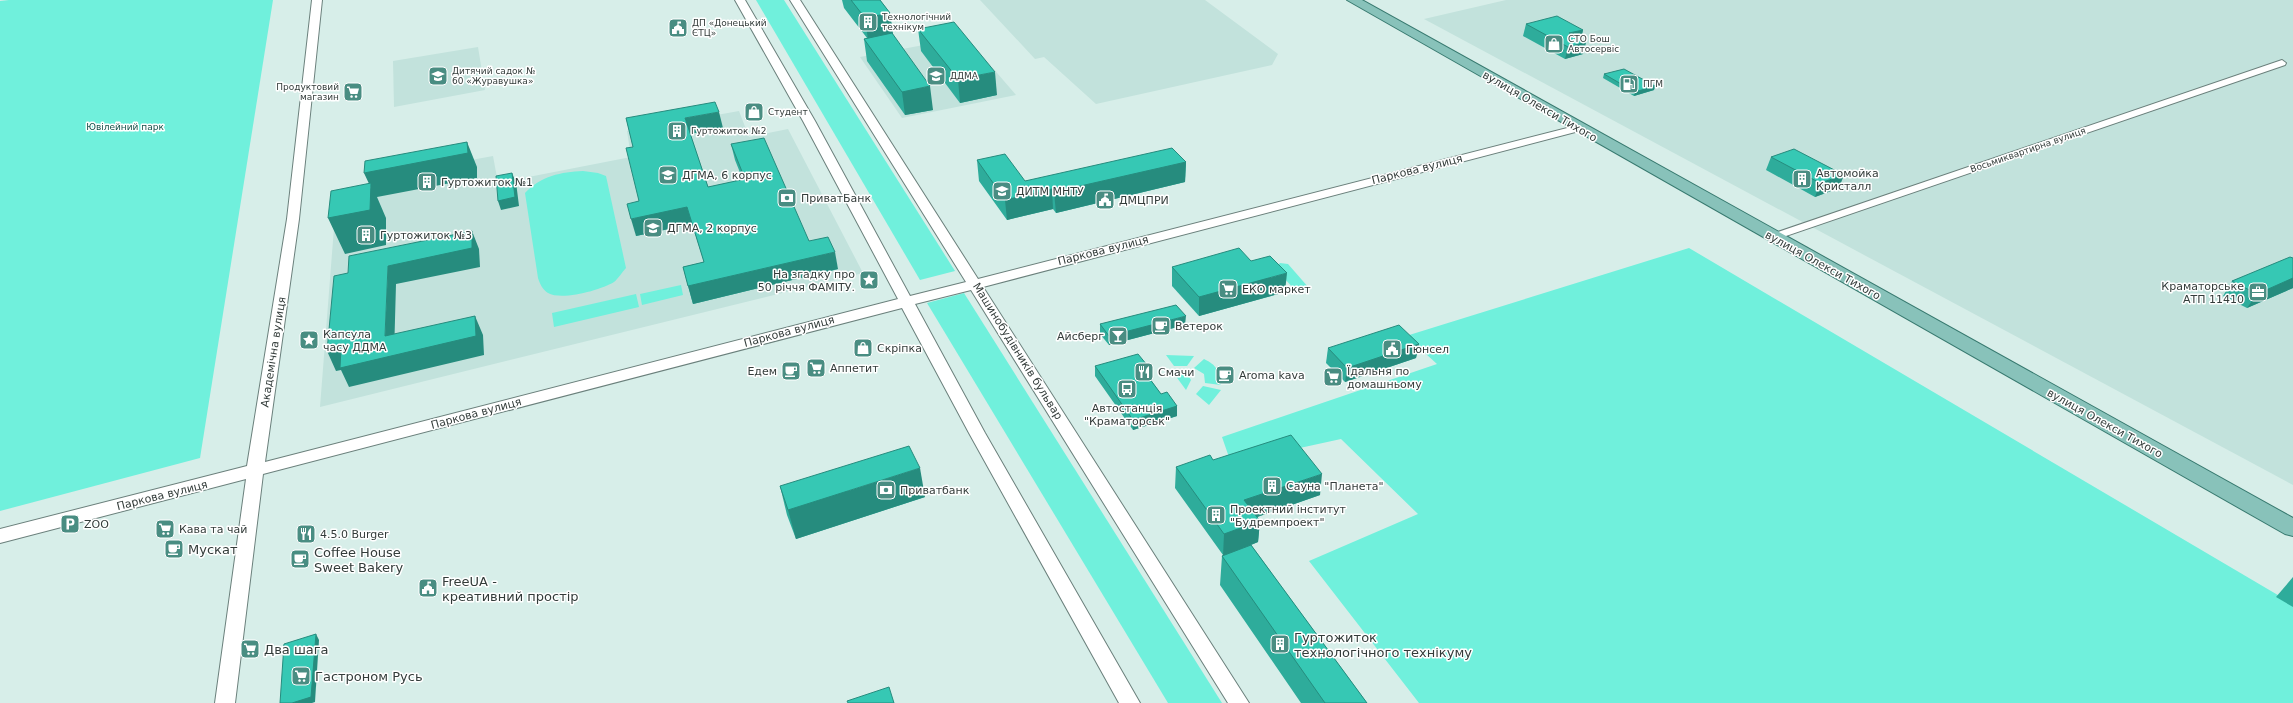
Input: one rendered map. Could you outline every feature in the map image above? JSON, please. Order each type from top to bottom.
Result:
[{"type":"main road","name":"вулиця Олекси Тихого","points":[[1353,0],[2293,528]]},
{"type":"street","name":"Академічна вулиця","points":[[226,703],[255,471],[293,218],[317,0]]},
{"type":"street","points":[[740,0],[809,121],[905,301],[1130,703]]},
{"type":"street","name":"Машинобудівників бульвар","points":[[795,0],[975,282],[1239,703]]},
{"type":"street","name":"Восьмиквартирна вулиця","points":[[1773,237],[2282,63]]},
{"type":"street","name":"Паркова вулиця","points":[[0,536],[255,471],[975,282],[1579,128]]},
{"type":"shaded area","points":[[980,0],[1205,0],[1278,54],[1272,65],[1096,104],[1044,57],[1035,59]]},
{"type":"shaded area","points":[[1506,0],[2293,0],[2293,485],[1424,19]]},
{"type":"shaded area","name":"ДДМА","points":[[966,37],[1016,95],[902,118],[860,57]]},
{"type":"shaded area","name":"Дитячий садок № 60 «Журавушка»","points":[[478,47],[485,90],[394,107],[393,61]]},
{"type":"shaded area","points":[[739,111],[749,137],[788,129],[863,273],[320,407],[335,215],[378,177],[493,156],[498,183],[631,157],[627,131]]},
{"type":"green space","name":"Ювілейний парк","points":[[273,0],[200,458],[0,511],[0,1]]},
{"type":"green space","points":[[756,0],[784,0],[955,271],[920,280]]},
{"type":"green space","points":[[583,171],[598,173],[606,176],[626,268],[614,282],[600,288],[581,294],[562,296],[554,295],[544,290],[538,278],[525,193],[531,187],[552,176],[567,172]]},
{"type":"green space","points":[[1689,248],[2293,604],[2293,703],[1419,703],[1309,561],[1418,514],[1341,439],[1231,463],[1222,437],[1437,364],[1406,336]]},
{"type":"green space","points":[[1280,263],[1288,264],[1309,288],[1304,291],[1294,289],[1275,268]]},
{"type":"green space","points":[[681,285],[683,295],[642,305],[640,294]]},
{"type":"green space","points":[[964,293],[1222,703],[1168,703],[927,303]]},
{"type":"green space","points":[[636,294],[639,307],[554,327],[552,313]]},
{"type":"green space","points":[[1166,355],[1194,356],[1187,366],[1174,366]]},
{"type":"green space","points":[[1204,359],[1217,369],[1221,385],[1205,383],[1204,374],[1194,368]]},
{"type":"green space","points":[[1172,371],[1183,372],[1191,380],[1186,390]]},
{"type":"green space","points":[[1203,386],[1221,390],[1209,405],[1196,394]]},
{"type":"building","points":[[851,0],[880,0],[890,13],[865,18]]},
{"type":"building","points":[[1557,16],[1583,30],[1569,33],[1586,42],[1568,47],[1526,24]]},
{"type":"building","points":[[954,22],[995,72],[958,79],[918,29]]},
{"type":"building","points":[[892,33],[930,86],[902,92],[864,39]]},
{"type":"building","name":"ПГМ","points":[[1624,69],[1655,86],[1635,92],[1604,74]]},
{"type":"building","points":[[715,102],[719,112],[685,118],[708,187],[745,179],[731,144],[764,138],[809,241],[828,237],[835,252],[688,286],[683,267],[704,262],[687,207],[631,219],[627,204],[639,201],[626,148],[633,147],[626,118]]},
{"type":"building","points":[[467,142],[468,153],[364,173],[365,161]]},
{"type":"building","points":[[1172,148],[1186,162],[1054,192],[1052,189],[1005,200],[977,160],[1005,154],[1025,181]]},
{"type":"building","points":[[1794,149],[1844,175],[1820,183],[1771,157]]},
{"type":"building","points":[[512,173],[515,197],[498,201],[496,176]]},
{"type":"building","points":[[371,183],[370,210],[328,218],[331,191]]},
{"type":"building","points":[[472,231],[472,248],[388,266],[385,336],[475,316],[476,336],[340,368],[341,348],[327,351],[334,276],[348,273],[349,256]]},
{"type":"building","points":[[1239,248],[1251,261],[1270,256],[1287,273],[1199,297],[1172,267]]},
{"type":"building","points":[[2290,257],[2293,258],[2293,278],[2257,294],[2232,281]]},
{"type":"building","points":[[1176,305],[1186,316],[1109,336],[1100,324]]},
{"type":"building","points":[[1399,325],[1419,344],[1347,368],[1328,348]]},
{"type":"building","name":"Автостанція \"Краматорськ\"","points":[[1138,354],[1147,365],[1141,367],[1161,394],[1167,392],[1177,406],[1133,420],[1095,366]]},
{"type":"building","points":[[1291,435],[1322,474],[1244,500],[1260,521],[1224,534],[1176,467],[1210,455],[1213,460]]},
{"type":"building","points":[[909,446],[920,468],[788,510],[780,486]]},
{"type":"building","points":[[1251,545],[1367,703],[1325,703],[1222,556]]},
{"type":"building","name":"Гастроном Русь","points":[[316,634],[311,697],[292,703],[280,703],[284,644]]},
{"type":"building","points":[[889,687],[894,703],[848,703],[847,701]]},
{"type":"place","name":"Технологічний технікум","points":[[868,22]]},
{"type":"place","name":"ДП «Донецький ЄТЦ»","points":[[678,28]]},
{"type":"place","name":"СТО Бош Автосервіс","points":[[1554,44]]},
{"type":"place","name":"Дитячий садок № 60 «Журавушка»","points":[[438,76]]},
{"type":"place","name":"ДДМА","points":[[936,76]]},
{"type":"place","name":"ПГМ","points":[[1629,84]]},
{"type":"place","name":"Продуктовий магазин","points":[[353,92]]},
{"type":"place","name":"Студент","points":[[754,112]]},
{"type":"place","name":"Гуртожиток №2","points":[[677,131]]},
{"type":"place","name":"ДГМА, 6 корпус","points":[[668,175]]},
{"type":"place","name":"Автомойка Кристалл","points":[[1802,179]]},
{"type":"place","name":"Гуртожиток №1","points":[[427,182]]},
{"type":"place","name":"ДИТМ МНТУ","points":[[1002,191]]},
{"type":"place","name":"ПриватБанк","points":[[787,198]]},
{"type":"place","name":"ДМЦПРИ","points":[[1105,200]]},
{"type":"place","name":"ДГМА, 2 корпус","points":[[653,228]]},
{"type":"place","name":"Гуртожиток №3","points":[[366,235]]},
{"type":"place","name":"На згадку про 50 річчя ФАМІТУ.","points":[[869,280]]},
{"type":"place","name":"ЕКО маркет","points":[[1228,289]]},
{"type":"place","name":"Краматорське АТП 11410","points":[[2258,292]]},
{"type":"place","name":"Ветерок","points":[[1161,326]]},
{"type":"place","name":"Айсберг","points":[[1118,336]]},
{"type":"place","name":"Капсула часу ДДМА","points":[[309,340]]},
{"type":"place","name":"Скріпка","points":[[863,348]]},
{"type":"place","name":"Гюнсел","points":[[1392,349]]},
{"type":"place","name":"Аппетит","points":[[816,368]]},
{"type":"place","name":"Едем","points":[[791,371]]},
{"type":"place","name":"Смачи","points":[[1144,372]]},
{"type":"place","name":"Aroma kava","points":[[1225,375]]},
{"type":"place","name":"Їдальня по домашньому","points":[[1333,377]]},
{"type":"place","name":"Автостанція \"Краматорськ\"","points":[[1127,389]]},
{"type":"place","name":"Сауна \"Планета\"","points":[[1272,486]]},
{"type":"place","name":"Приватбанк","points":[[886,490]]},
{"type":"place","name":"Проектний інститут \"Будремпроект\"","points":[[1216,515]]},
{"type":"place","name":"ZOO","points":[[70,524]]},
{"type":"place","name":"Кава та чай","points":[[165,529]]},
{"type":"place","name":"4.5.0 Burger","points":[[306,534]]},
{"type":"place","name":"Мускат","points":[[174,549]]},
{"type":"place","name":"Coffee House Sweet Bakery","points":[[300,559]]},
{"type":"place","name":"FreeUA - креативний простір","points":[[428,588]]},
{"type":"place","name":"Гуртожиток технологічного технікуму","points":[[1280,644]]},
{"type":"place","name":"Два шага","points":[[250,649]]},
{"type":"place","name":"Гастроном Русь","points":[[301,676]]}]
